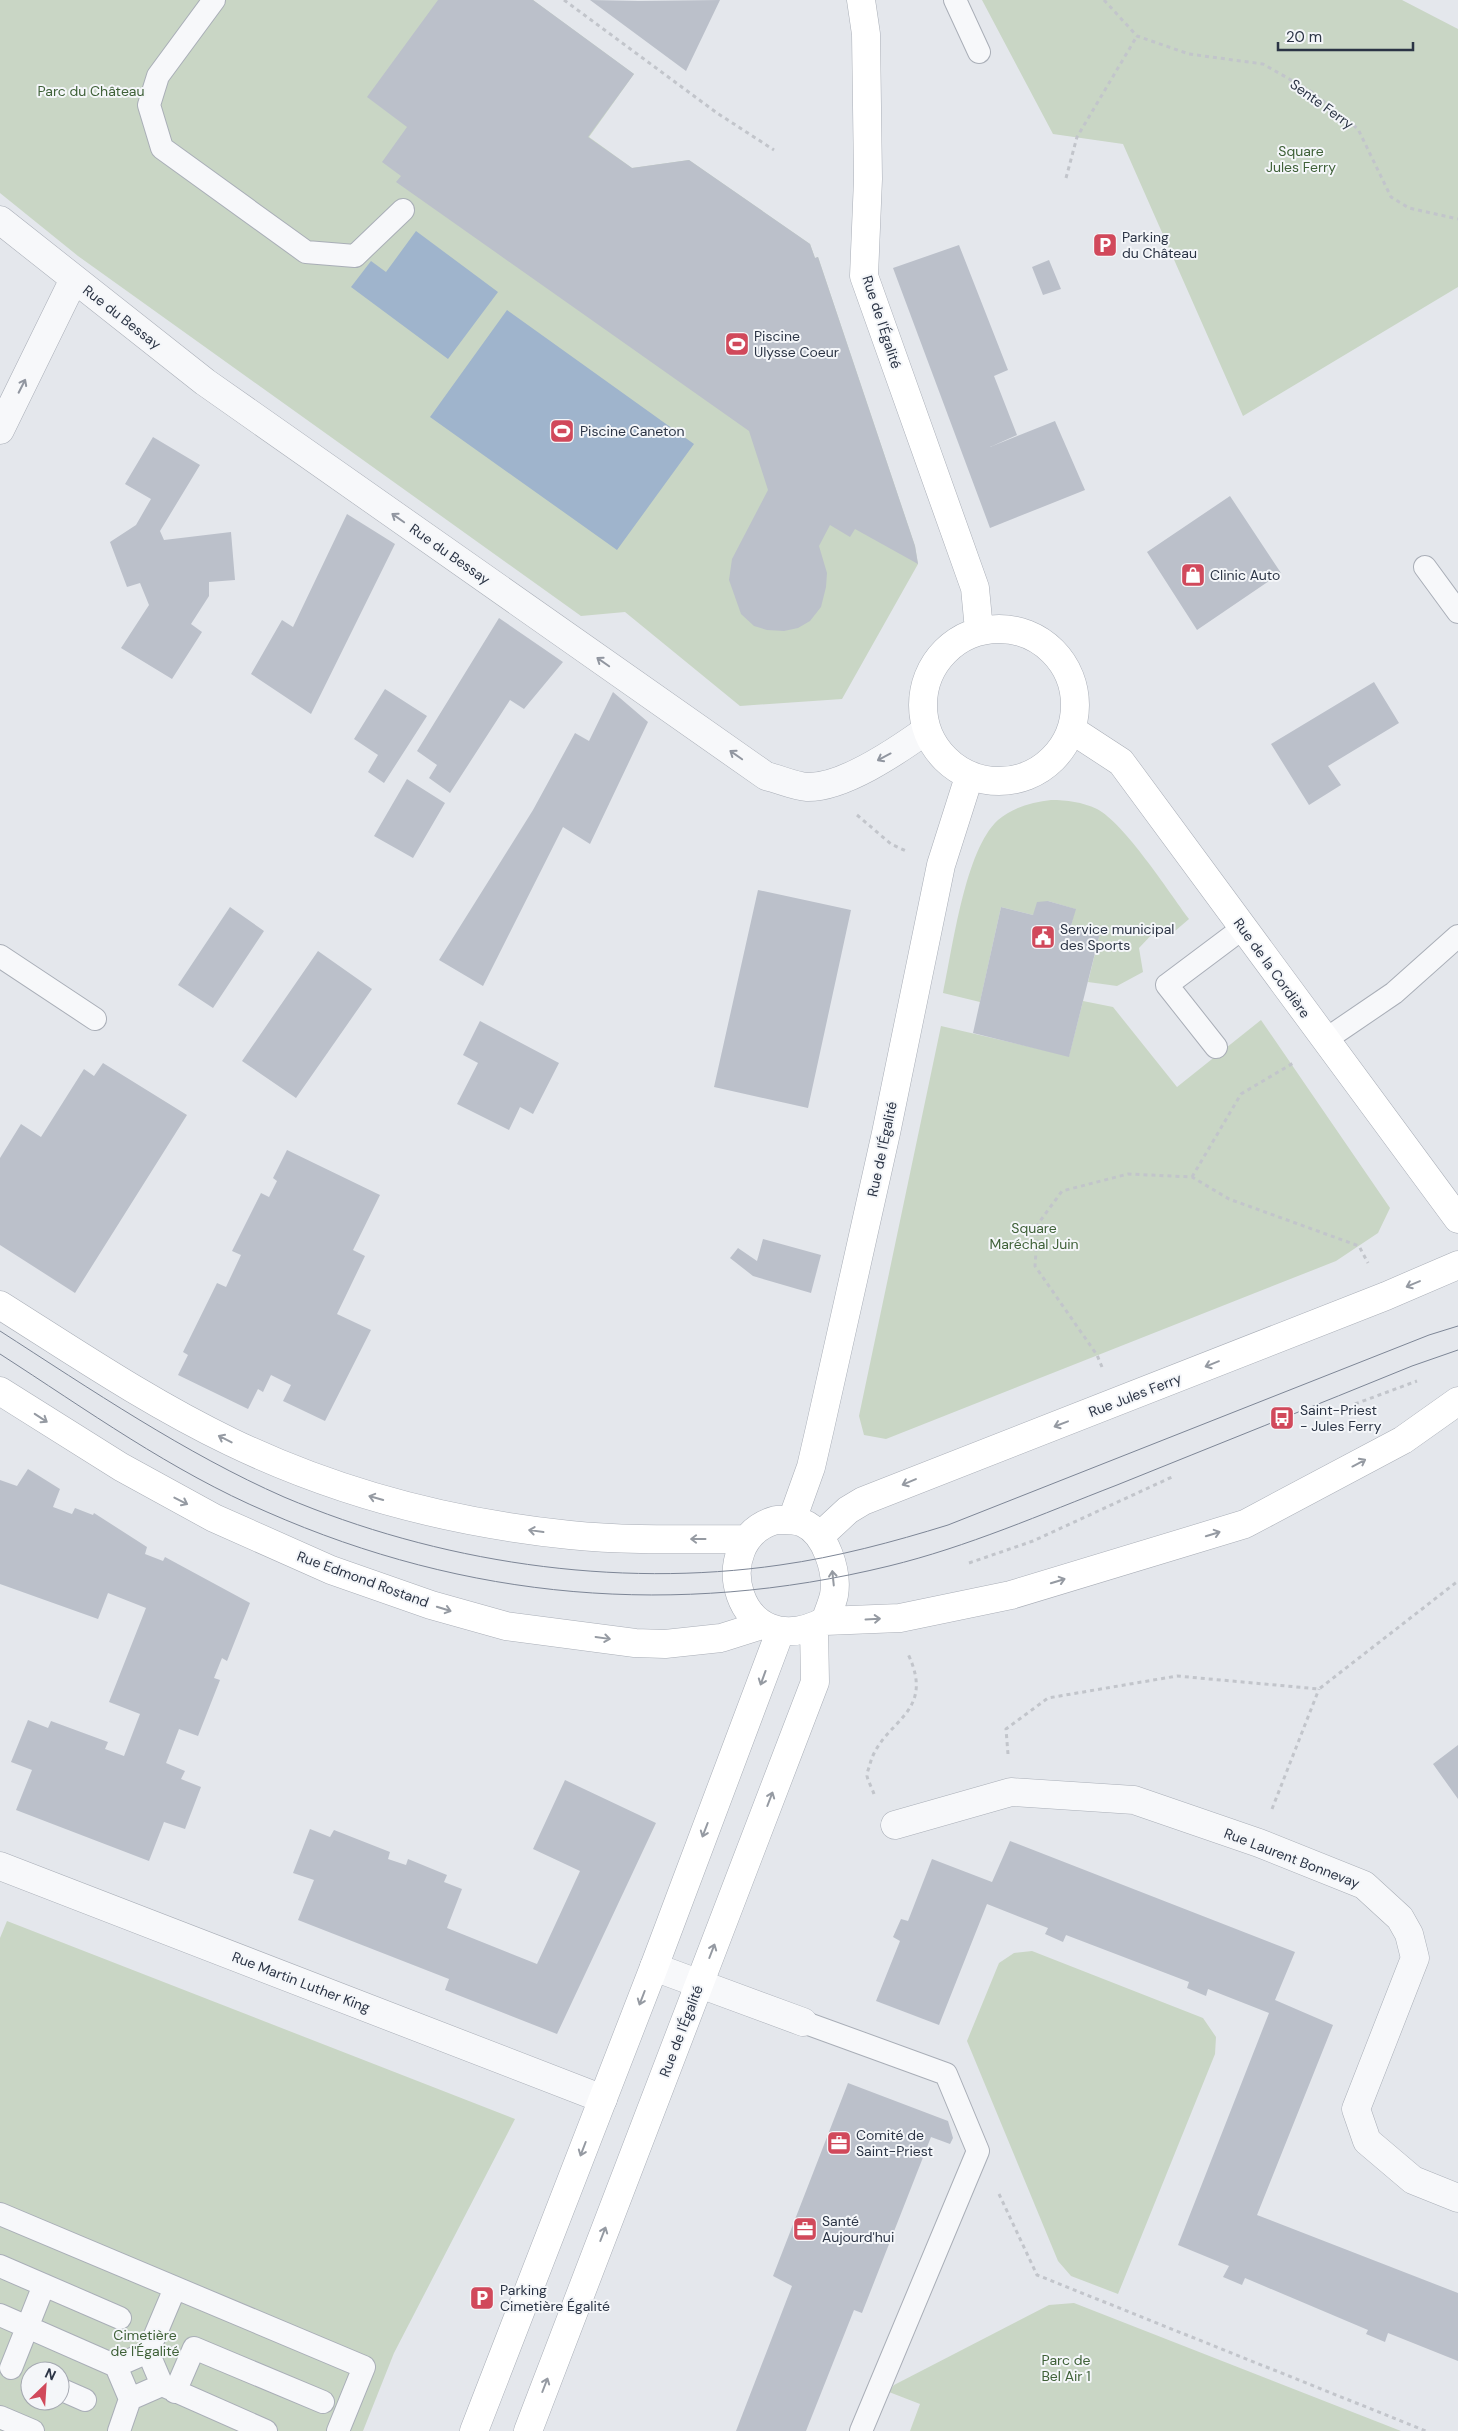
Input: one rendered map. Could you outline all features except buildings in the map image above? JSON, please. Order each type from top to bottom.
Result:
[{"type":"street","name":"Rue de l'Égalité","points":[[861,0],[866,34],[867,82],[868,179],[864,276],[975,588],[979,630]]},
{"type":"street","name":"Rue du Bessay","points":[[0,220],[205,382],[766,776],[808,786],[840,780],[899,750],[925,731]]},
{"type":"street","points":[[0,430],[74,279]]},
{"type":"street","points":[[1012,629],[1043,642],[1065,666],[1076,697],[1072,730],[1049,764],[1011,782],[969,777],[942,758],[925,731],[923,688],[942,651],[979,630],[1012,629]]},
{"type":"street","name":"Rue de la Cordière","points":[[1072,730],[1121,762],[1458,1219]]},
{"type":"street","name":"Rue de l'Égalité","points":[[792,1520],[811,1467],[819,1436],[886,1133],[941,865],[969,777]]},
{"type":"street","name":"Rue Jules Ferry","points":[[820,1536],[840,1516],[863,1501],[1386,1296],[1458,1265]]},
{"type":"street","points":[[0,1305],[143,1395],[198,1425],[280,1463],[373,1498],[450,1516],[571,1535],[639,1539],[746,1540]]},
{"type":"street","name":"Rue Edmond Rostand","points":[[1,1396],[121,1467],[214,1518],[331,1570],[439,1607],[506,1626],[635,1643],[665,1644],[721,1638],[771,1629]]},
{"type":"street","points":[[819,1624],[834,1594],[832,1567],[820,1536],[812,1528],[792,1520],[765,1523],[754,1530],[746,1540],[740,1553],[736,1570],[743,1604],[748,1613],[771,1629],[795,1632],[819,1624],[900,1618],[1011,1595],[1245,1524],[1403,1440],[1458,1401]]},
{"type":"street","name":"Rue de l'Égalité","points":[[528,2431],[815,1682],[819,1624]]},
{"type":"street","points":[[474,2431],[654,1967],[771,1629]]},
{"type":"street","name":"Rue Laurent Bonnevay","points":[[895,1825],[1011,1792],[1134,1800],[1259,1843],[1364,1885],[1400,1918],[1409,1934],[1415,1958],[1356,2109],[1367,2141],[1413,2180],[1458,2198]]},
{"type":"street","name":"Rue Martin Luther King","points":[[0,1866],[603,2098]]},
{"type":"street","points":[[654,1967],[803,2022]]},
{"type":"lane","points":[[214,0],[158,76],[150,105],[162,148],[306,252],[355,256],[403,210]]},
{"type":"lane","points":[[955,0],[979,52]]},
{"type":"lane","points":[[1425,567],[1458,612]]},
{"type":"lane","points":[[1216,1047],[1167,985],[1243,928]]},
{"type":"lane","points":[[1325,1040],[1394,993],[1458,936]]},
{"type":"lane","points":[[0,956],[95,1019]]},
{"type":"lane","points":[[803,2022],[946,2074],[978,2151],[861,2431]]},
{"type":"lane","points":[[0,2214],[364,2367],[338,2431]]},
{"type":"lane","points":[[0,2266],[120,2318]]},
{"type":"lane","points":[[14,2369],[44,2285]]},
{"type":"lane","points":[[116,2366],[148,2352],[175,2288]]},
{"type":"lane","points":[[0,2315],[116,2366],[130,2399],[126,2428]]},
{"type":"lane","points":[[130,2399],[169,2388],[194,2348],[323,2402]]},
{"type":"lane","points":[[148,2352],[169,2388],[266,2431]]},
{"type":"lane","points":[[70,2393],[85,2400]]},
{"type":"lane","points":[[0,2417],[33,2431]]},
{"type":"path","points":[[564,0],[717,113],[774,150]]},
{"type":"path","name":"Sente Ferry","points":[[1104,0],[1137,36],[1189,54],[1263,64],[1312,92],[1358,130],[1391,197],[1409,208],[1458,218]]},
{"type":"path","points":[[1066,178],[1077,138],[1137,36]]},
{"type":"path","points":[[840,780],[855,813],[891,844],[941,865]]},
{"type":"path","points":[[1192,1177],[1240,1094],[1291,1065],[1325,1040]]},
{"type":"path","points":[[1115,1402],[1097,1355],[1035,1266],[1038,1224],[1062,1191],[1128,1174],[1192,1177],[1228,1199],[1358,1246],[1386,1296]]},
{"type":"path","points":[[1355,1404],[1419,1380]]},
{"type":"path","points":[[960,1566],[1033,1541],[1172,1477]]},
{"type":"path","points":[[1259,1843],[1319,1688],[1458,1581]]},
{"type":"path","points":[[895,1825],[876,1800],[867,1775],[873,1751],[900,1722],[917,1692],[915,1668],[907,1652]]},
{"type":"path","points":[[1011,1792],[1006,1729],[1048,1698],[1177,1676],[1319,1688]]},
{"type":"path","points":[[978,2151],[1037,2276],[1426,2431]]},
{"type":"green space","name":"Parc du Château","points":[[0,0],[533,0],[634,74],[589,137],[632,168],[689,160],[810,244],[815,258],[818,257],[915,546],[918,564],[842,699],[740,706],[625,612],[581,616],[78,256],[0,193]]},
{"type":"green space","name":"Square Jules Ferry","points":[[982,0],[1402,0],[1458,29],[1458,287],[1243,416],[1123,144],[1053,134]]},
{"type":"green space","points":[[1051,800],[1069,801],[1086,805],[1097,809],[1108,817],[1120,828],[1146,859],[1189,919],[1175,931],[1157,929],[1139,948],[1143,972],[1117,986],[1088,982],[1100,933],[1071,926],[1075,909],[1048,901],[1033,915],[1001,907],[980,1002],[943,993],[962,901],[977,853],[987,834],[998,820],[1017,808]]},
{"type":"green space","name":"Square Maréchal Juin","points":[[1083,1001],[1113,1007],[1177,1087],[1261,1020],[1390,1208],[1378,1233],[1336,1261],[886,1439],[864,1435],[859,1416],[941,1026],[1069,1056]]},
{"type":"green space","name":"Cimetière de l'Égalité","points":[[7,1921],[515,2119],[394,2353],[363,2431],[0,2431],[0,1938]]},
{"type":"green space","points":[[1032,1951],[1203,2018],[1216,2037],[1215,2054],[1118,2294],[1071,2276],[1058,2261],[967,2041],[999,1963],[1014,1953]]},
{"type":"green space","name":"Parc de Bel Air 1","points":[[1074,2303],[1401,2431],[910,2431],[920,2404],[889,2392],[894,2385],[1049,2305]]},
{"type":"water","points":[[416,231],[498,292],[448,359],[351,287],[371,261],[386,272]]},
{"type":"water","name":"Piscine Caneton","points":[[507,310],[694,444],[617,550],[430,417]]},
{"type":"tram line","points":[[0,1331],[139,1420],[211,1461],[284,1497],[342,1520],[403,1538],[465,1553],[528,1564],[591,1571],[654,1574],[718,1572],[801,1562],[865,1548],[948,1525],[1429,1335],[1458,1326]]},
{"type":"tram line","points":[[0,1354],[130,1439],[197,1478],[267,1512],[342,1542],[419,1565],[496,1581],[573,1592],[651,1595],[730,1592],[809,1582],[889,1566],[918,1558],[976,1540],[1412,1366],[1458,1350]]},
{"type":"place","name":"Parking du Château","points":[[1105,245]]},
{"type":"place","name":"Piscine Ulysse Coeur","points":[[737,344]]},
{"type":"place","name":"Piscine Caneton","points":[[562,431]]},
{"type":"place","name":"Clinic Auto","points":[[1193,575]]},
{"type":"place","name":"Service municipal des Sports","points":[[1043,937]]},
{"type":"place","name":"Saint-Priest - Jules Ferry","points":[[1282,1418]]},
{"type":"place","name":"Comité de Saint-Priest","points":[[839,2143]]},
{"type":"place","name":"Santé Aujourd'hui","points":[[805,2229]]},
{"type":"place","name":"Parking Cimetière Égalité","points":[[482,2298]]}]
